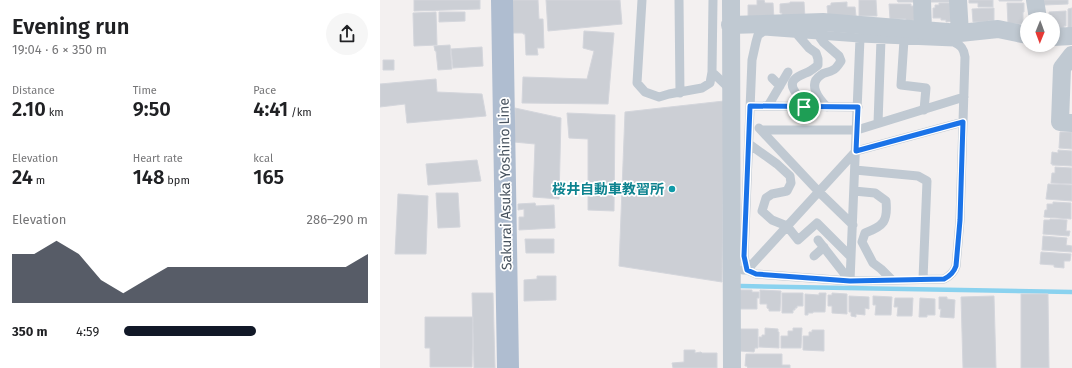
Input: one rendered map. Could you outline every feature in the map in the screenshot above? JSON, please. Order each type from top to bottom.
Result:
[{"type":"main road","name":"Sakurai Asuka Yoshino Line","points":[[502,0],[508,368]]},
{"type":"street","points":[[731,0],[731,90],[739,270],[732,368]]},
{"type":"street","points":[[922,0],[923,30]]},
{"type":"street","points":[[958,0],[960,32]]},
{"type":"street","points":[[1035,0],[1037,12]]},
{"type":"street","points":[[730,25],[823,22],[960,32],[998,29],[1020,34]]},
{"type":"street","points":[[1060,37],[1072,36]]},
{"type":"street","points":[[1072,55],[1062,68],[1060,122],[1072,123]]},
{"type":"lane","points":[[642,0],[637,83],[645,92],[659,97],[702,88],[710,82],[712,72],[713,0]]},
{"type":"lane","points":[[679,0],[680,93]]},
{"type":"lane","points":[[764,31],[860,38],[954,42],[960,44],[964,50],[965,57],[960,220],[956,266],[950,276],[944,279],[850,281],[756,274],[739,270],[744,256],[752,60],[758,35],[764,31]]},
{"type":"lane","points":[[796,33],[809,48],[816,53],[818,59],[818,65],[812,70],[800,75],[793,81],[792,85],[794,90],[804,107]]},
{"type":"lane","points":[[818,35],[823,42],[840,56],[841,61],[834,70],[822,73],[815,82],[816,95],[827,107]]},
{"type":"lane","points":[[850,281],[860,38]]},
{"type":"lane","points":[[878,124],[881,39]]},
{"type":"lane","points":[[904,40],[901,85],[926,88],[924,110]]},
{"type":"lane","points":[[712,72],[731,90]]},
{"type":"lane","points":[[768,106],[788,72]]},
{"type":"lane","points":[[772,78],[780,86]]},
{"type":"lane","points":[[761,130],[856,130],[964,97]]},
{"type":"lane","points":[[750,106],[858,107]]},
{"type":"lane","points":[[750,118],[819,192],[853,225]]},
{"type":"lane","points":[[739,270],[787,226],[856,151],[963,122]]},
{"type":"lane","points":[[749,144],[777,164],[790,176],[791,183],[787,191],[772,194],[766,198],[762,211],[772,220],[787,226],[798,240],[817,223],[851,257]]},
{"type":"lane","points":[[855,170],[918,176],[927,181],[923,279]]},
{"type":"lane","points":[[854,191],[875,193],[886,201],[887,216],[884,222],[874,230],[865,233],[862,242],[873,263],[892,280]]},
{"type":"lane","points":[[814,256],[821,244],[850,281]]},
{"type":"building","points":[[414,0],[480,0],[480,9],[414,11]]},
{"type":"building","points":[[512,0],[538,0],[539,19],[543,19],[544,48],[537,48],[538,55],[526,55],[525,34],[513,33]]},
{"type":"building","points":[[546,0],[620,0],[622,24],[548,31]]},
{"type":"building","points":[[757,0],[764,0],[765,3],[773,3],[774,19],[748,22],[748,5],[757,5]]},
{"type":"building","points":[[859,0],[876,0],[877,16],[859,16]]},
{"type":"building","points":[[897,0],[914,0],[914,2],[898,2]]},
{"type":"building","points":[[931,0],[956,0],[956,2],[931,2]]},
{"type":"building","points":[[969,0],[993,0],[993,7],[978,7],[978,3],[969,3]]},
{"type":"building","points":[[1022,0],[1022,1],[999,1]]},
{"type":"building","points":[[1044,0],[1068,0],[1068,4],[1044,5]]},
{"type":"building","points":[[804,2],[805,18],[782,19],[780,4]]},
{"type":"building","points":[[847,2],[847,7],[855,7],[856,16],[828,16],[827,6],[831,5],[831,3]]},
{"type":"building","points":[[939,3],[956,3],[956,21],[946,22],[946,20],[941,20],[941,18],[933,18],[933,8],[935,8],[935,5],[939,5]]},
{"type":"building","points":[[1007,3],[1024,3],[1024,12],[1020,12],[1020,24],[1008,24]]},
{"type":"building","points":[[889,4],[911,4],[911,6],[914,6],[915,20],[906,21],[906,19],[890,19]]},
{"type":"building","points":[[994,8],[994,21],[973,22],[972,9]]},
{"type":"building","points":[[1072,8],[1072,31],[1068,31],[1068,9]]},
{"type":"building","points":[[1066,11],[1066,26],[1064,26],[1064,33],[1060,33],[1060,12],[1049,12]]},
{"type":"building","points":[[436,12],[437,45],[414,46],[413,13]]},
{"type":"building","points":[[439,12],[465,12],[465,21],[439,22]]},
{"type":"building","points":[[584,31],[614,33],[608,104],[522,103],[523,77],[587,79],[594,51],[583,48]]},
{"type":"building","points":[[450,45],[452,69],[438,70],[434,46]]},
{"type":"building","points":[[482,47],[483,66],[453,68],[451,49]]},
{"type":"building","points":[[383,60],[394,60],[394,70],[383,70]]},
{"type":"building","points":[[436,79],[437,92],[482,94],[486,116],[407,123],[405,104],[380,107],[380,84]]},
{"type":"building","name":"桜井自動車教習所","points":[[724,101],[722,282],[619,266],[625,112]]},
{"type":"building","points":[[515,108],[561,118],[559,199],[533,197],[535,144],[514,142]]},
{"type":"building","points":[[567,113],[615,115],[614,211],[588,210],[588,139],[569,138]]},
{"type":"building","points":[[1060,132],[1072,132],[1072,149],[1059,148]]},
{"type":"building","points":[[1058,150],[1072,151],[1072,166],[1051,164],[1052,152],[1058,153]]},
{"type":"building","points":[[477,160],[481,181],[428,185],[426,164]]},
{"type":"building","points":[[1055,167],[1072,168],[1072,184],[1051,183],[1052,173],[1055,173]]},
{"type":"building","points":[[1048,184],[1072,185],[1072,201],[1046,199]]},
{"type":"building","points":[[436,193],[458,193],[460,227],[438,228]]},
{"type":"building","points":[[398,194],[428,196],[426,254],[395,254]]},
{"type":"building","points":[[1053,202],[1071,203],[1071,219],[1044,217],[1045,210],[1047,210],[1047,204],[1053,204]]},
{"type":"building","points":[[535,203],[536,206],[554,205],[555,228],[519,230],[519,217],[524,217],[524,209],[518,210],[518,204]]},
{"type":"building","points":[[1044,220],[1067,220],[1066,231],[1070,231],[1069,236],[1043,234]]},
{"type":"building","points":[[1043,236],[1067,238],[1066,245],[1072,246],[1072,252],[1042,250]]},
{"type":"building","points":[[525,239],[554,239],[554,253],[526,253]]},
{"type":"building","points":[[1041,252],[1071,254],[1070,261],[1064,261],[1064,268],[1054,267],[1054,265],[1040,264]]},
{"type":"building","points":[[537,276],[556,276],[556,300],[524,301],[524,280],[537,279]]},
{"type":"building","points":[[739,290],[752,290],[752,292],[759,292],[759,298],[757,298],[757,309],[739,309]]},
{"type":"building","points":[[760,290],[781,291],[780,311],[769,311],[767,304],[760,304]]},
{"type":"building","points":[[472,293],[493,293],[495,368],[474,368]]},
{"type":"building","points":[[782,293],[803,293],[803,306],[797,306],[795,310],[793,310],[793,313],[782,313]]},
{"type":"building","points":[[819,293],[826,293],[825,312],[813,312],[805,315],[805,294],[819,295]]},
{"type":"building","points":[[832,293],[847,294],[847,314],[832,313],[832,306],[828,306],[828,295],[832,295]]},
{"type":"building","points":[[1021,294],[1048,294],[1049,368],[1021,368]]},
{"type":"building","points":[[849,296],[869,297],[869,309],[865,308],[865,315],[856,314],[856,317],[851,316],[851,312],[849,312]]},
{"type":"building","points":[[873,296],[892,297],[891,315],[875,315],[876,305],[873,305]]},
{"type":"building","points":[[994,296],[996,368],[963,368],[961,297]]},
{"type":"building","points":[[939,297],[947,297],[947,299],[955,300],[954,318],[940,317],[941,309],[939,309]]},
{"type":"building","points":[[895,298],[913,298],[912,316],[897,316],[898,307],[894,307]]},
{"type":"building","points":[[920,298],[935,299],[935,315],[919,317]]},
{"type":"building","points":[[425,317],[473,317],[472,367],[430,367],[430,348],[425,348]]},
{"type":"building","points":[[765,328],[778,329],[779,348],[759,347],[759,337],[765,335]]},
{"type":"building","points":[[793,328],[802,328],[801,348],[781,348],[781,336],[788,336],[788,331],[793,331]]},
{"type":"building","points":[[738,329],[758,329],[758,348],[755,348],[754,352],[740,351]]},
{"type":"building","points":[[812,330],[824,330],[824,351],[803,350],[803,336],[809,336],[809,332],[812,332]]},
{"type":"building","points":[[684,350],[695,350],[695,353],[717,353],[717,368],[673,368],[672,363],[684,362]]},
{"type":"building","points":[[746,354],[782,354],[782,365],[790,365],[790,368],[748,368],[745,366]]},
{"type":"waterway","points":[[741,286],[1072,292]]},
{"type":"place","name":"桜井自動車教習所","points":[[672,189]]},
{"type":"route","points":[[750,106],[804,107],[858,107],[856,151],[963,122],[960,220],[956,266],[950,276],[944,279],[850,281],[756,274],[747,270],[744,256],[750,106]]}]
